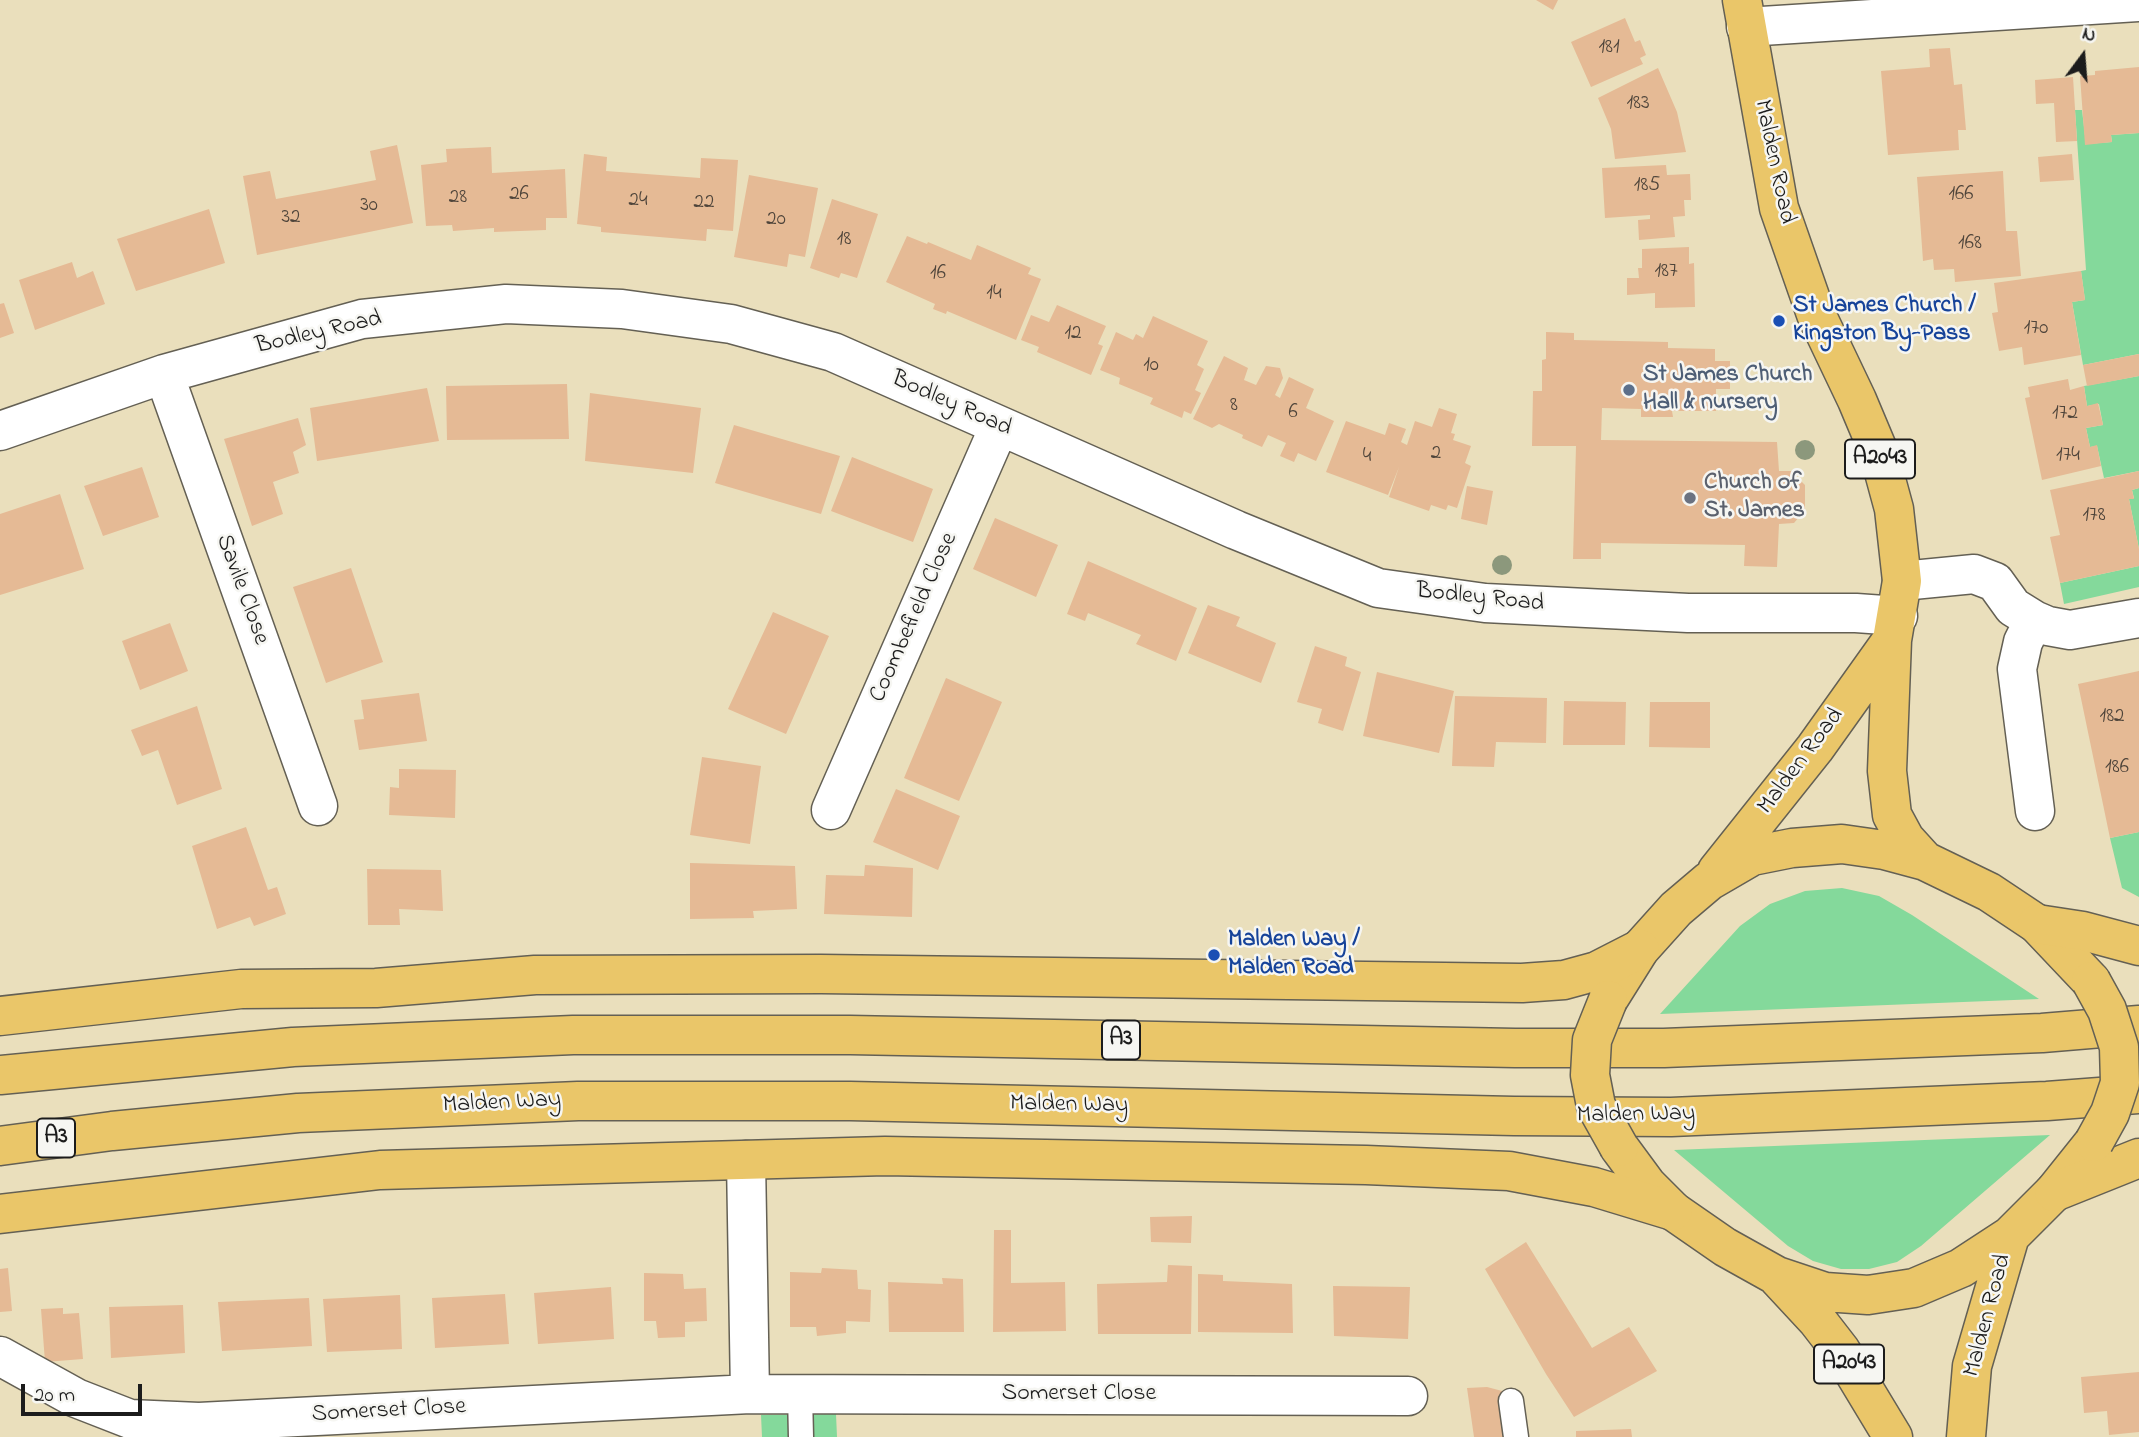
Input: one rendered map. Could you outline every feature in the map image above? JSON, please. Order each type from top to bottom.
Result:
[{"type":"main road","name":"Malden Road","points":[[1744,14],[1779,208],[1816,314],[1878,450],[1894,509],[1897,612],[1887,771],[1892,815],[1905,839],[1925,860]]},
{"type":"main road","name":"Malden Road","points":[[1709,881],[1815,748],[1897,612]]},
{"type":"main road","points":[[1842,845],[1884,850],[1925,860],[1989,892],[2036,924],[2091,981],[2107,1010],[2119,1048],[2120,1083],[2110,1113],[2094,1142],[2054,1192],[2010,1236],[1961,1268],[1914,1288],[1868,1295],[1825,1292],[1777,1276],[1724,1247],[1673,1212],[1647,1185],[1619,1147],[1596,1106],[1590,1075],[1592,1040],[1608,1000],[1640,949],[1676,909],[1709,881],[1752,856],[1792,848],[1842,845]]},
{"type":"main road","points":[[2036,924],[2083,931],[2139,946]]},
{"type":"main road","points":[[0,1016],[241,989],[376,988],[535,975],[821,974],[1521,983],[1564,980],[1597,971],[1640,949]]},
{"type":"main road","name":"A3","points":[[0,1075],[293,1047],[573,1035],[850,1035],[1664,1048],[2042,1033],[2139,1025]]},
{"type":"main road","name":"Malden Way","points":[[0,1146],[111,1131],[298,1113],[578,1101],[850,1101],[1514,1116],[1671,1116],[2034,1102],[2139,1094]]},
{"type":"main road","points":[[0,1214],[380,1170],[885,1156],[1509,1171],[1594,1187],[1673,1212]]},
{"type":"main road","points":[[2054,1192],[2139,1158]]},
{"type":"main road","name":"Malden Road","points":[[1966,1437],[1972,1366],[2010,1236]]},
{"type":"main road","name":"A2043","points":[[1777,1276],[1841,1351],[1893,1437]]},
{"type":"street","points":[[1744,14],[2139,2]]},
{"type":"street","name":"Bodley Road","points":[[0,431],[164,374],[362,319],[506,304],[622,309],[731,324],[834,352],[1236,530],[1378,588],[1497,604],[1688,613],[1856,613],[1897,612],[1974,574],[1995,582],[2012,607],[2034,620]]},
{"type":"street","name":"Savile Close","points":[[164,374],[318,806]]},
{"type":"street","name":"Coombefield Close","points":[[831,810],[999,427]]},
{"type":"street","points":[[2035,811],[2017,669],[2023,642],[2034,620],[2070,630],[2139,618]]},
{"type":"street","points":[[747,1160],[751,1394]]},
{"type":"street","name":"Somerset Close","points":[[0,1356],[76,1398],[130,1419],[199,1422],[751,1394],[1408,1396]]},
{"type":"lane","points":[[800,1394],[802,1437]]},
{"type":"lane","points":[[1511,1401],[1516,1437]]},
{"type":"green space","points":[[2075,110],[2082,110],[2086,144],[2112,142],[2111,135],[2139,133],[2139,354],[2083,365],[2072,302],[2085,300],[2081,271],[2086,270]]},
{"type":"green space","points":[[2139,376],[2139,471],[2104,478],[2097,446],[2090,447],[2086,428],[2103,425],[2099,404],[2087,406],[2084,386]]},
{"type":"green space","points":[[2139,488],[2139,549],[2129,499],[2134,498],[2132,490]]},
{"type":"green space","points":[[2139,566],[2139,587],[2064,604],[2060,583]]},
{"type":"green space","points":[[2139,832],[2139,897],[2122,888],[2110,838]]},
{"type":"green space","points":[[1842,888],[1879,896],[2039,999],[1660,1014],[1740,926],[1770,904],[1805,891]]},
{"type":"green space","points":[[2050,1135],[1921,1246],[1897,1262],[1869,1269],[1841,1269],[1813,1261],[1788,1246],[1674,1150]]},
{"type":"green space","points":[[836,1414],[837,1437],[762,1437],[761,1415]]},
{"type":"building","points":[[1536,0],[1558,0],[1553,10]]},
{"type":"building","points":[[1625,18],[1635,42],[1640,40],[1646,55],[1640,58],[1643,64],[1591,87],[1571,42]]},
{"type":"building","points":[[1950,48],[1954,85],[1962,84],[1966,130],[1958,130],[1959,150],[1888,155],[1881,71],[1930,67],[1929,49]]},
{"type":"building","points":[[2139,67],[2139,133],[2111,135],[2112,142],[2085,145],[2080,76],[2095,75],[2095,71]]},
{"type":"building","points":[[1658,68],[1677,112],[1686,152],[1615,159],[1611,129],[1598,98]]},
{"type":"building","points":[[2073,77],[2077,141],[2056,142],[2054,103],[2036,104],[2035,80]]},
{"type":"building","points":[[397,145],[413,223],[257,255],[243,176],[270,171],[276,199],[376,180],[370,151]]},
{"type":"building","points":[[491,147],[492,173],[565,169],[567,218],[546,218],[546,230],[494,232],[494,228],[453,231],[452,225],[426,226],[421,165],[447,162],[446,149]]},
{"type":"building","points":[[584,154],[607,157],[606,171],[700,178],[701,158],[738,160],[733,231],[707,229],[706,241],[601,232],[601,227],[577,224]]},
{"type":"building","points":[[2072,154],[2074,180],[2040,182],[2038,157]]},
{"type":"building","points":[[1666,165],[1667,175],[1690,174],[1691,200],[1684,200],[1685,216],[1673,217],[1675,237],[1639,240],[1638,220],[1650,219],[1650,215],[1605,218],[1602,168]]},
{"type":"building","points":[[2003,171],[2006,231],[2017,231],[2021,276],[1955,282],[1954,269],[1934,270],[1933,259],[1923,261],[1917,177]]},
{"type":"building","points":[[749,175],[818,188],[805,257],[789,254],[787,267],[734,257]]},
{"type":"building","points":[[832,199],[878,214],[857,278],[841,273],[839,278],[810,268]]},
{"type":"building","points":[[209,209],[225,263],[136,291],[117,239]]},
{"type":"building","points":[[907,236],[971,260],[977,245],[1031,268],[1028,274],[1041,279],[1016,340],[947,311],[946,314],[933,309],[935,304],[886,282]]},
{"type":"building","points":[[1689,247],[1689,264],[1694,263],[1695,307],[1655,308],[1655,293],[1627,295],[1627,278],[1639,278],[1642,249]]},
{"type":"building","points":[[72,262],[77,278],[93,271],[105,304],[35,330],[19,280]]},
{"type":"building","points":[[2081,271],[2085,300],[2072,302],[2081,355],[2024,365],[2022,347],[1999,351],[1992,313],[1998,312],[1994,283]]},
{"type":"building","points":[[4,303],[14,333],[0,338],[0,304]]},
{"type":"building","points":[[1057,305],[1106,326],[1098,344],[1103,346],[1091,375],[1037,352],[1039,347],[1021,340],[1031,315],[1049,322]]},
{"type":"building","points":[[1153,316],[1208,341],[1197,365],[1204,369],[1195,390],[1201,393],[1191,414],[1184,411],[1182,418],[1150,404],[1153,398],[1119,384],[1120,378],[1100,370],[1116,332],[1133,340],[1136,334],[1143,338]]},
{"type":"building","name":"Church of St. James","points":[[1546,332],[1574,333],[1574,340],[1668,342],[1668,348],[1715,349],[1715,361],[1730,361],[1730,389],[1716,389],[1716,411],[1672,411],[1673,417],[1641,417],[1641,409],[1602,408],[1601,440],[1777,442],[1779,471],[1791,471],[1805,485],[1805,510],[1794,523],[1779,524],[1777,567],[1744,566],[1745,545],[1601,543],[1601,559],[1573,559],[1576,446],[1532,446],[1533,391],[1542,391]]},
{"type":"building","points":[[2139,354],[2139,376],[2087,386],[2083,365]]},
{"type":"building","points":[[1224,356],[1248,368],[1244,380],[1256,385],[1266,366],[1280,368],[1283,378],[1275,395],[1280,398],[1289,377],[1314,389],[1306,408],[1334,421],[1316,461],[1298,453],[1294,462],[1280,456],[1286,443],[1268,435],[1262,447],[1219,424],[1212,428],[1193,419]]},
{"type":"building","points":[[2068,379],[2070,390],[2084,386],[2087,406],[2098,403],[2103,425],[2086,428],[2090,447],[2097,445],[2101,466],[2042,480],[2025,398],[2030,397],[2028,387]]},
{"type":"building","points":[[567,384],[569,439],[447,440],[446,386]]},
{"type":"building","points":[[427,388],[439,441],[317,461],[310,408]]},
{"type":"building","points":[[590,393],[701,408],[693,473],[585,461]]},
{"type":"building","points":[[1439,408],[1457,414],[1451,433],[1455,434],[1453,440],[1471,446],[1465,463],[1471,466],[1457,508],[1448,505],[1446,510],[1431,505],[1429,511],[1389,497],[1399,467],[1388,495],[1326,472],[1346,421],[1385,435],[1389,423],[1406,429],[1401,442],[1407,445],[1415,421],[1432,427]]},
{"type":"building","points":[[298,418],[306,445],[293,452],[299,473],[273,482],[283,514],[252,526],[224,439]]},
{"type":"building","points":[[734,425],[840,456],[821,514],[715,483]]},
{"type":"building","points":[[852,457],[933,489],[913,542],[831,511]]},
{"type":"building","points":[[142,467],[159,517],[103,536],[84,486]]},
{"type":"building","points":[[2139,471],[2139,488],[2132,490],[2134,499],[2129,499],[2139,549],[2139,566],[2060,583],[2050,537],[2060,535],[2050,490]]},
{"type":"building","points":[[1467,486],[1493,491],[1487,525],[1461,519]]},
{"type":"building","points":[[60,494],[84,569],[0,595],[0,514]]},
{"type":"building","points":[[995,518],[1058,545],[1036,597],[973,569]]},
{"type":"building","points":[[1088,561],[1197,608],[1176,661],[1136,644],[1141,635],[1088,613],[1085,621],[1067,614]]},
{"type":"building","points":[[351,568],[383,662],[326,683],[293,587]]},
{"type":"building","points":[[1208,605],[1240,617],[1236,626],[1276,643],[1261,683],[1188,653]]},
{"type":"building","points":[[773,612],[829,636],[786,734],[728,709]]},
{"type":"building","points":[[170,623],[188,671],[140,690],[122,641]]},
{"type":"building","points":[[1315,646],[1347,657],[1345,666],[1361,672],[1343,731],[1318,723],[1322,709],[1297,702]]},
{"type":"building","points":[[2139,671],[2139,832],[2110,838],[2078,684]]},
{"type":"building","points":[[1377,672],[1454,691],[1439,753],[1363,736]]},
{"type":"building","points":[[946,678],[1002,702],[959,801],[904,778]]},
{"type":"building","points":[[419,693],[427,741],[359,750],[354,720],[364,719],[361,700]]},
{"type":"building","points":[[1455,696],[1547,698],[1546,743],[1496,742],[1494,767],[1452,766]]},
{"type":"building","points":[[1564,701],[1626,702],[1625,745],[1563,745]]},
{"type":"building","points":[[1650,702],[1710,702],[1710,748],[1649,747]]},
{"type":"building","points":[[197,706],[222,789],[177,805],[158,750],[142,756],[131,730]]},
{"type":"building","points":[[702,757],[761,766],[750,844],[690,835]]},
{"type":"building","points":[[399,769],[456,770],[455,818],[389,815],[390,787],[399,788]]},
{"type":"building","points":[[896,789],[960,816],[938,870],[873,842]]},
{"type":"building","points":[[246,827],[268,890],[277,887],[286,914],[254,926],[250,917],[217,929],[192,846]]},
{"type":"building","points":[[690,863],[795,866],[797,909],[753,911],[754,918],[690,919]]},
{"type":"building","points":[[865,865],[913,868],[912,917],[824,914],[826,875],[864,876]]},
{"type":"building","points":[[367,869],[441,870],[443,911],[399,909],[400,925],[368,925]]},
{"type":"building","points":[[1192,1216],[1191,1243],[1151,1242],[1150,1217]]},
{"type":"building","points":[[994,1230],[1011,1230],[1011,1283],[1065,1282],[1066,1331],[993,1332]]},
{"type":"building","points":[[1526,1242],[1592,1348],[1629,1327],[1657,1371],[1574,1417],[1485,1269]]},
{"type":"building","points":[[1168,1265],[1192,1266],[1191,1334],[1098,1334],[1097,1284],[1167,1282]]},
{"type":"building","points":[[8,1268],[12,1311],[0,1312],[0,1269]]},
{"type":"building","points":[[822,1268],[857,1270],[858,1289],[871,1290],[870,1322],[846,1321],[846,1333],[817,1336],[816,1327],[790,1327],[790,1272],[821,1273]]},
{"type":"building","points":[[644,1273],[683,1274],[684,1289],[706,1288],[707,1321],[685,1322],[685,1337],[658,1338],[656,1321],[644,1321]]},
{"type":"building","points":[[1198,1274],[1223,1275],[1223,1281],[1292,1284],[1293,1333],[1198,1332]]},
{"type":"building","points":[[942,1278],[963,1279],[964,1332],[889,1332],[888,1282],[943,1284]]},
{"type":"building","points":[[1333,1286],[1410,1287],[1408,1339],[1334,1336]]},
{"type":"building","points":[[611,1287],[614,1339],[538,1344],[534,1293]]},
{"type":"building","points":[[505,1294],[509,1344],[435,1348],[432,1298]]},
{"type":"building","points":[[400,1295],[402,1349],[327,1352],[323,1299]]},
{"type":"building","points":[[309,1298],[312,1346],[222,1351],[218,1302]]},
{"type":"building","points":[[183,1305],[185,1353],[111,1358],[109,1307]]},
{"type":"building","points":[[63,1308],[63,1314],[79,1313],[83,1359],[45,1362],[41,1309]]},
{"type":"building","points":[[2139,1372],[2139,1432],[2109,1435],[2107,1411],[2084,1413],[2081,1377]]},
{"type":"building","points":[[1487,1387],[1506,1392],[1512,1437],[1474,1437],[1467,1388]]},
{"type":"building","points":[[1631,1429],[1632,1437],[1576,1437],[1576,1431]]},
{"type":"place","name":"St James Church / Kingston By-Pass","points":[[1779,321]]},
{"type":"place","name":"St James Church Hall & nursery","points":[[1629,390]]},
{"type":"place","name":"Church of St. James","points":[[1690,498]]},
{"type":"place","name":"Malden Way / Malden Road","points":[[1214,955]]}]
